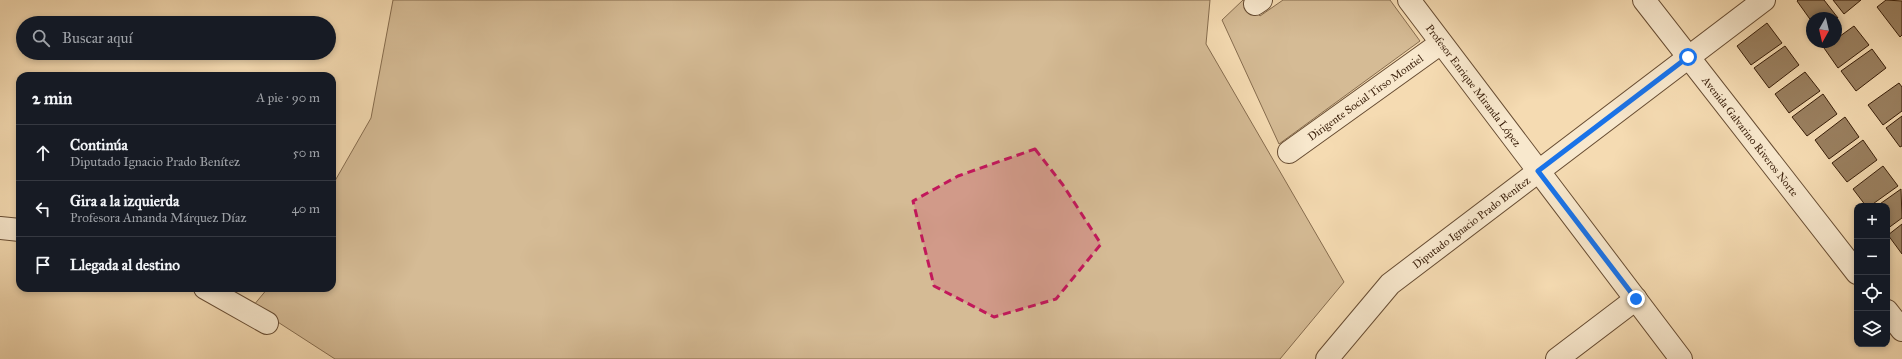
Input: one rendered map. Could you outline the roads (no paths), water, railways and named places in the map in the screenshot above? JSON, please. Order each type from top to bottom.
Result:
[{"type":"street","name":"Profesor Enrique Miranda López","points":[[1409,0],[1681,359]]},
{"type":"street","name":"Avenida Galvarino Riveros Norte","points":[[1644,0],[1854,269]]},
{"type":"street","name":"Diputado Ignacio Prado Benítez","points":[[1328,359],[1390,284],[1764,0]]},
{"type":"street","name":"Dirigente Social Tirso Montiel","points":[[1289,152],[1441,43]]},
{"type":"street","points":[[0,228],[16,230]]},
{"type":"street","points":[[212,292],[267,323]]},
{"type":"street","points":[[1557,359],[1636,299]]},
{"type":"street","points":[[1890,315],[1902,330]]}]
